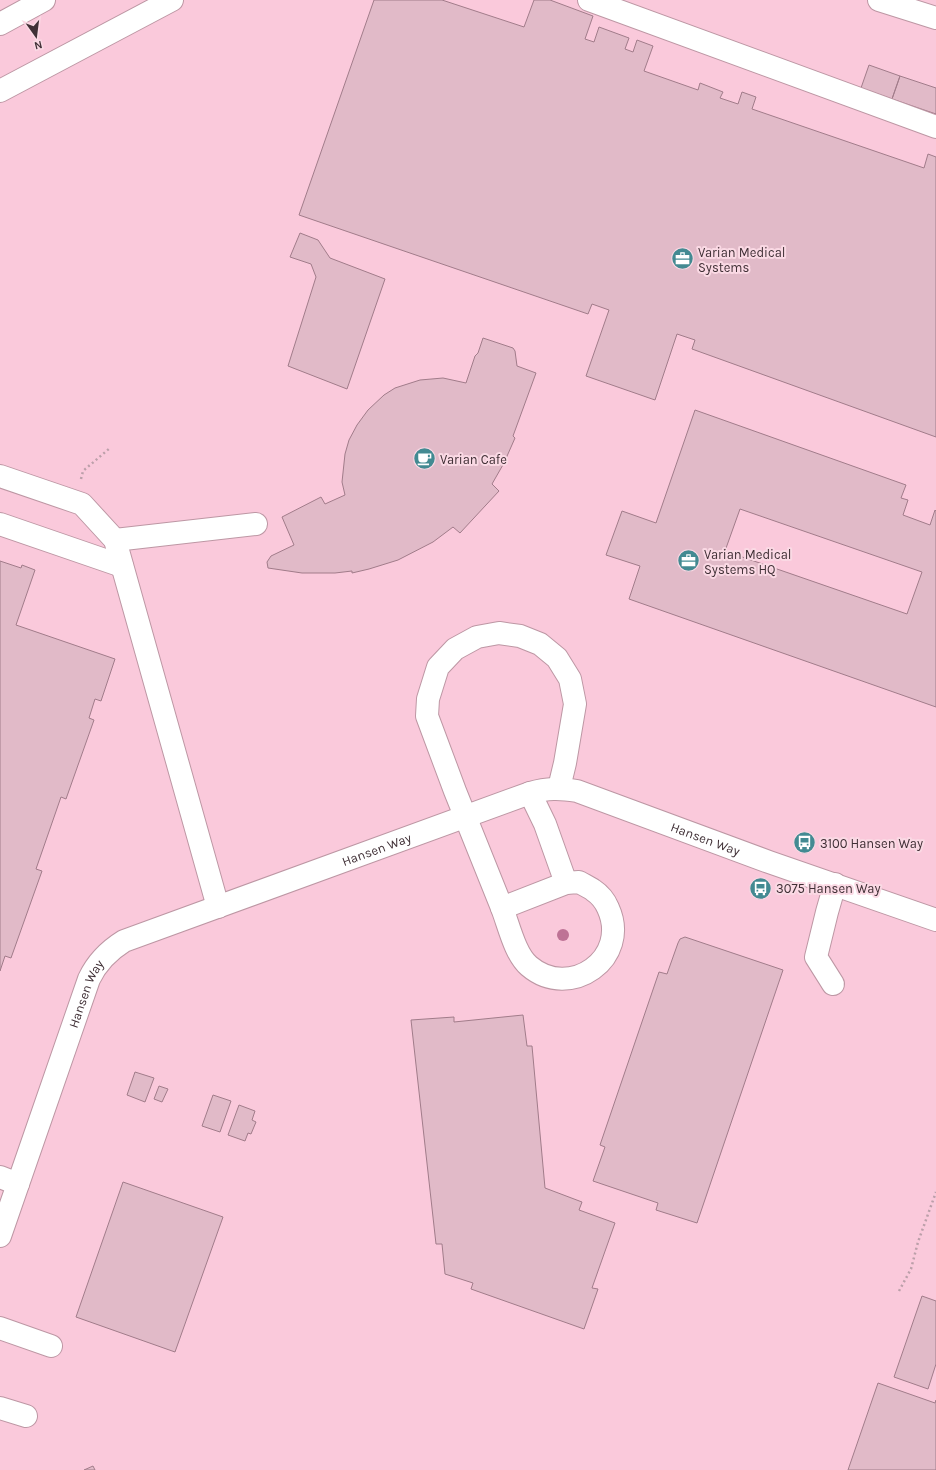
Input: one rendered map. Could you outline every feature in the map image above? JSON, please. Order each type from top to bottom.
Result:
[{"type":"street","points":[[0,24],[44,0]]},
{"type":"street","points":[[0,91],[172,0]]},
{"type":"street","points":[[589,0],[936,127]]},
{"type":"street","points":[[879,0],[936,18]]},
{"type":"street","points":[[0,476],[82,504],[115,540],[218,907]]},
{"type":"street","points":[[0,524],[122,566]]},
{"type":"street","points":[[115,540],[256,524]]},
{"type":"street","points":[[502,908],[566,883],[579,882],[594,890],[605,902],[612,916],[613,933],[610,948],[601,962],[589,972],[574,978],[557,979],[542,975],[528,965],[519,953],[427,716],[428,699],[438,667],[455,649],[477,637],[498,633],[520,636],[540,644],[556,658],[570,679],[575,704],[565,763],[558,788]]},
{"type":"street","name":"Hansen Way","points":[[0,1236],[9,1181],[89,979],[94,968],[111,949],[124,941],[530,793],[544,789],[558,788],[576,791],[936,920]]},
{"type":"street","points":[[530,793],[545,824],[566,883]]},
{"type":"street","points":[[833,984],[816,957],[835,884]]},
{"type":"street","points":[[0,1328],[52,1346]]},
{"type":"street","points":[[0,1408],[26,1416]]},
{"type":"path","points":[[79,484],[83,471],[110,448]]},
{"type":"path","points":[[899,1291],[911,1269],[918,1242],[936,1192]]},
{"type":"shaded area","points":[[0,0],[936,0],[936,1470],[0,1470]]},
{"type":"building","name":"Varian Medical Systems","points":[[374,0],[442,0],[524,27],[534,0],[550,0],[593,16],[585,39],[594,42],[599,27],[629,38],[625,49],[633,52],[637,40],[653,46],[644,71],[698,90],[700,83],[723,92],[720,98],[738,104],[742,92],[756,97],[752,109],[924,168],[928,154],[936,157],[936,437],[692,349],[695,340],[677,334],[655,400],[586,376],[609,310],[592,304],[588,314],[299,215]]},
{"type":"building","points":[[869,65],[900,76],[892,99],[861,88]]},
{"type":"building","points":[[900,76],[936,88],[936,114],[892,99]]},
{"type":"building","points":[[300,233],[318,240],[330,258],[385,279],[347,389],[288,366],[316,277],[311,264],[290,257]]},
{"type":"building","name":"Varian Cafe","points":[[483,338],[513,348],[515,351],[517,366],[536,373],[513,436],[515,438],[504,463],[492,484],[499,491],[460,533],[453,527],[433,542],[398,560],[352,573],[352,571],[335,573],[302,573],[268,568],[267,562],[271,556],[294,545],[282,517],[321,497],[325,504],[345,495],[342,482],[345,454],[349,440],[357,425],[368,410],[384,395],[395,388],[420,380],[443,378],[466,383]]},
{"type":"building","name":"Varian Medical Systems HQ","points":[[695,410],[906,485],[901,498],[908,500],[903,515],[930,525],[935,510],[936,511],[936,707],[629,599],[640,566],[606,555],[622,511],[656,523]],"holes":[[[740,509],[922,572],[907,614],[725,551]]]},
{"type":"building","points":[[0,561],[21,568],[22,565],[35,570],[16,625],[115,659],[101,701],[95,699],[89,718],[94,720],[66,799],[61,797],[36,869],[42,871],[11,958],[5,956],[0,971]]},
{"type":"building","points":[[685,937],[783,970],[697,1223],[656,1210],[658,1203],[593,1181],[605,1147],[600,1145],[659,972],[667,974],[678,943],[680,939]]},
{"type":"building","points":[[523,1015],[527,1046],[532,1046],[545,1188],[582,1202],[579,1210],[615,1223],[592,1288],[598,1289],[584,1329],[471,1289],[473,1283],[445,1274],[442,1244],[436,1244],[411,1020],[454,1017],[454,1022]]},
{"type":"building","points":[[135,1072],[154,1078],[145,1102],[127,1095]]},
{"type":"building","points":[[159,1086],[168,1089],[162,1102],[154,1099]]},
{"type":"building","points":[[213,1095],[231,1101],[220,1132],[202,1126]]},
{"type":"building","points":[[239,1105],[255,1111],[252,1120],[256,1122],[251,1134],[248,1133],[245,1141],[228,1135]]},
{"type":"building","points":[[123,1182],[223,1217],[175,1352],[76,1317]]},
{"type":"building","points":[[922,1296],[936,1301],[936,1364],[928,1389],[894,1377]]},
{"type":"building","points":[[878,1383],[935,1403],[936,1400],[936,1470],[848,1470]]},
{"type":"building","points":[[93,1466],[95,1470],[84,1470]]},
{"type":"place","name":"Varian Medical Systems","points":[[683,259]]},
{"type":"place","name":"Varian Cafe","points":[[425,459]]},
{"type":"place","name":"Varian Medical Systems HQ","points":[[688,561]]},
{"type":"place","name":"3100 Hansen Way","points":[[804,843]]},
{"type":"place","name":"3075 Hansen Way","points":[[761,888]]}]
